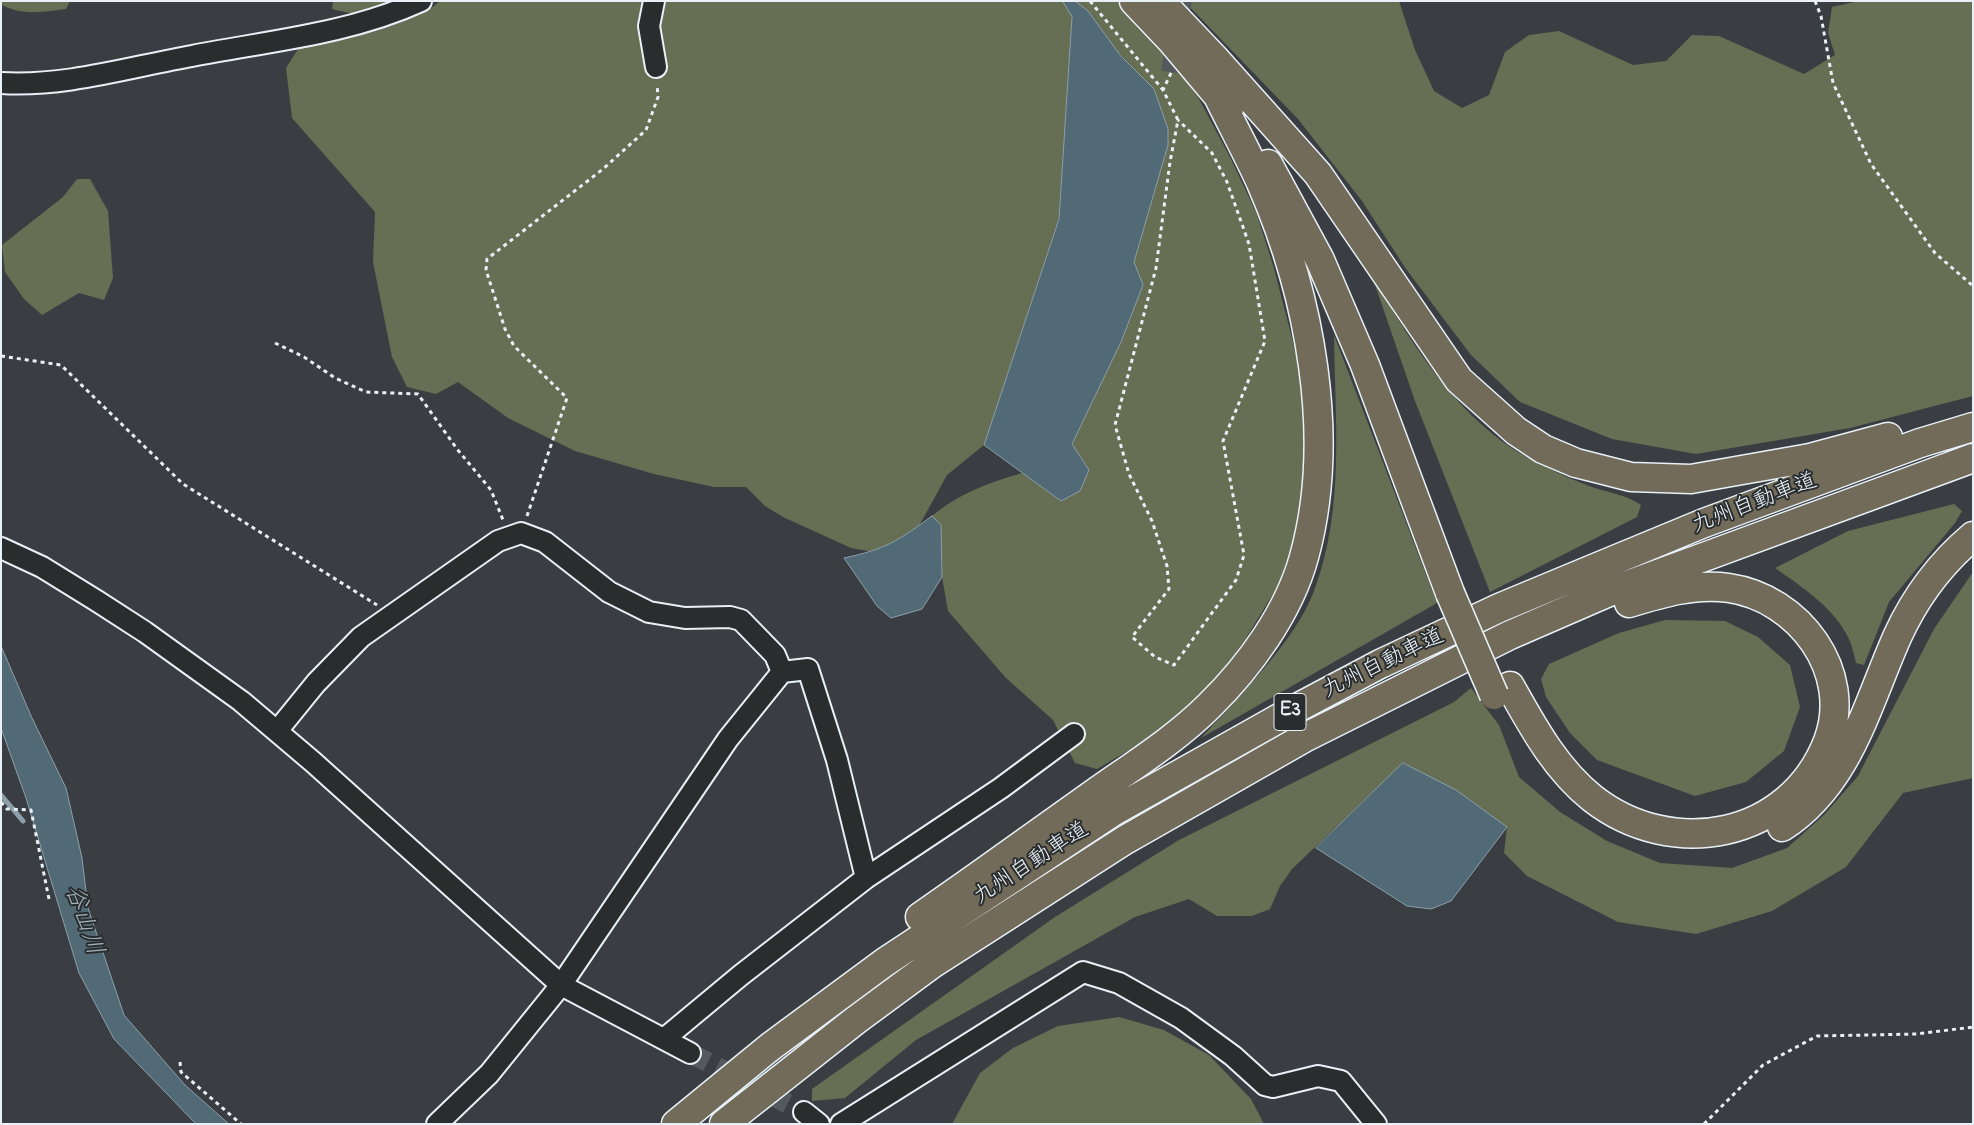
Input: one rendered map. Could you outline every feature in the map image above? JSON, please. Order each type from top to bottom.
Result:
[{"type":"highway","points":[[1134,1],[1171,40],[1253,137],[1320,260],[1457,589],[1538,768],[1558,791],[1585,814],[1609,830],[1658,848],[1682,851],[1728,849],[1749,843],[1783,827],[1801,814],[1832,779],[1858,730],[1899,634],[1917,601],[1936,574],[1973,536]]},
{"type":"highway","points":[[1160,1],[1217,61],[1318,174],[1459,380],[1516,431],[1544,449],[1576,463],[1631,477],[1691,479],[1855,448],[1914,429],[1973,422]]},
{"type":"highway","points":[[770,1047],[916,920],[1140,761],[1209,707],[1241,670],[1270,628],[1287,599],[1304,559],[1316,500],[1318,430],[1312,364],[1291,265],[1262,185],[1218,96]]},
{"type":"highway","points":[[1256,106],[1340,262],[1377,349],[1457,589]]},
{"type":"highway","name":"九州自動車道","points":[[676,1124],[770,1047],[884,962],[1114,811],[1372,669],[1499,608],[1704,523],[1920,443],[1973,427]]},
{"type":"highway","name":"九州自動車道","points":[[724,1124],[856,1020],[932,964],[1125,840],[1366,705],[1510,635],[1609,592],[1973,458]]},
{"type":"highway","points":[[1366,705],[1454,679],[1620,606],[1672,590],[1696,588],[1729,588],[1757,596],[1780,607],[1798,622],[1823,653],[1830,676],[1834,703],[1828,741],[1818,762],[1790,799],[1768,815],[1743,826],[1717,832],[1678,833],[1634,821],[1600,803],[1582,789],[1570,778],[1502,691]]},
{"type":"street","points":[[1,83],[49,83],[327,32],[393,14],[421,1]]},
{"type":"street","points":[[654,1],[649,26],[656,67]]},
{"type":"street","points":[[276,731],[316,682],[361,637],[498,541],[516,535],[545,542],[609,592],[649,612],[685,618],[730,617],[741,620],[775,656],[782,672]]},
{"type":"street","points":[[1,548],[42,567],[145,632],[241,701],[561,985],[690,1053]]},
{"type":"street","points":[[438,1124],[489,1074],[561,985],[728,740],[782,672],[808,669],[837,760],[866,878]]},
{"type":"street","points":[[664,1039],[741,974],[866,878],[1001,788],[1074,734]]},
{"type":"street","points":[[841,1124],[1083,972],[1119,983],[1181,1018],[1233,1056],[1265,1085],[1273,1087],[1318,1076],[1341,1081],[1376,1124]]},
{"type":"path","points":[[1090,1],[1163,90],[1178,120],[1212,153],[1227,182],[1249,244],[1265,341],[1223,441],[1244,555],[1236,580],[1174,665],[1155,657],[1132,636],[1169,589],[1166,566],[1152,521],[1129,474],[1115,425],[1156,268],[1170,162],[1178,120]]},
{"type":"path","points":[[1815,1],[1821,16],[1833,83],[1871,164],[1935,253],[1973,286]]},
{"type":"path","points":[[516,535],[567,398],[514,346],[505,329],[486,270],[487,260],[603,169],[646,130],[658,97],[656,67]]},
{"type":"path","points":[[1163,90],[1171,72]]},
{"type":"path","points":[[275,343],[304,357],[335,378],[366,392],[418,394],[457,449],[491,490],[516,535]]},
{"type":"path","points":[[1,356],[61,365],[183,484],[393,614]]},
{"type":"path","points":[[1,802],[7,808],[31,810],[49,899]]},
{"type":"path","points":[[1704,1124],[1763,1064],[1816,1036],[1917,1034],[1973,1026]]},
{"type":"path","points":[[180,1062],[181,1072],[241,1124]]},
{"type":"green space","points":[[1,1],[70,1],[66,9],[24,12],[8,8],[1,4]]},
{"type":"green space","points":[[333,1],[417,1],[376,14],[356,14],[332,9]]},
{"type":"green space","points":[[440,1],[1064,1],[1072,17],[1059,218],[984,445],[947,475],[919,526],[891,545],[874,552],[851,548],[783,517],[765,506],[746,487],[714,487],[654,474],[575,451],[508,418],[458,382],[436,394],[407,387],[392,357],[373,262],[375,212],[292,118],[286,68],[298,49],[433,7]]},
{"type":"green space","points":[[1075,1],[1118,1],[1152,35],[1198,97],[1230,157],[1256,212],[1273,265],[1304,384],[1310,456],[1300,524],[1278,586],[1243,643],[1208,690],[1148,739],[1097,769],[1075,763],[1053,720],[1006,678],[948,611],[942,577],[941,525],[932,516],[964,495],[1022,473],[1061,501],[1080,491],[1089,470],[1072,444],[1121,342],[1142,285],[1134,262],[1168,145],[1154,89],[1117,51],[1088,12]]},
{"type":"green space","points":[[1184,1],[1399,1],[1415,50],[1434,91],[1462,108],[1489,95],[1505,52],[1529,35],[1559,31],[1633,65],[1666,61],[1692,35],[1719,36],[1804,74],[1835,55],[1828,33],[1832,7],[1859,1],[1973,1],[1973,396],[1850,428],[1696,454],[1612,439],[1520,402],[1471,355],[1406,269],[1362,201],[1298,119]]},
{"type":"green space","points":[[77,179],[90,179],[108,211],[113,278],[104,300],[79,293],[42,315],[24,299],[5,272],[2,245],[63,197]]},
{"type":"green space","points":[[1373,279],[1422,356],[1460,404],[1482,425],[1506,444],[1532,460],[1579,482],[1624,497],[1641,505],[1637,517],[1490,592],[1415,401]]},
{"type":"green space","points":[[1334,335],[1437,603],[1201,738],[1280,649],[1294,629],[1314,591],[1324,560],[1334,496],[1336,432]]},
{"type":"green space","points":[[1954,504],[1962,511],[1955,523],[1889,602],[1864,665],[1856,663],[1848,637],[1834,616],[1816,598],[1775,568],[1848,531]]},
{"type":"green space","points":[[1973,572],[1973,778],[1903,793],[1846,867],[1772,911],[1696,934],[1618,922],[1527,876],[1504,853],[1507,827],[1403,763],[1292,869],[1280,886],[1270,909],[1252,916],[1217,916],[1189,899],[1135,917],[916,1040],[845,1098],[812,1101],[812,1089],[1055,917],[1179,840],[1454,702],[1471,688],[1499,725],[1519,777],[1560,812],[1607,841],[1660,863],[1732,868],[1787,848],[1824,815],[1858,776],[1934,629]]},
{"type":"green space","points":[[1665,620],[1725,621],[1758,637],[1790,665],[1800,707],[1784,751],[1746,782],[1695,796],[1597,760],[1570,733],[1546,697],[1541,679],[1549,664],[1619,633]]},
{"type":"green space","points":[[1119,1017],[1164,1030],[1209,1055],[1251,1099],[1264,1124],[952,1124],[980,1073],[1013,1048],[1058,1026]]},
{"type":"water","points":[[1063,1],[1075,1],[1088,11],[1120,55],[1154,89],[1168,129],[1168,145],[1134,262],[1143,285],[1121,342],[1072,444],[1089,470],[1080,491],[1061,501],[984,445],[1059,219],[1072,17]]},
{"type":"water","points":[[932,516],[941,525],[942,577],[922,609],[891,618],[877,606],[844,558],[871,551],[891,543]]},
{"type":"water","name":"谷山川","points":[[1,646],[32,718],[66,788],[82,858],[88,908],[124,1015],[185,1085],[229,1124],[196,1124],[114,1039],[79,973],[26,798],[1,728]]},
{"type":"water","points":[[1403,763],[1456,790],[1507,827],[1451,901],[1431,909],[1407,906],[1316,848]]},
{"type":"waterway","points":[[1,795],[23,821]]},
{"type":"tunnel","points":[[1171,72],[1182,1]]},
{"type":"tunnel","points":[[690,1053],[804,1112]]}]
